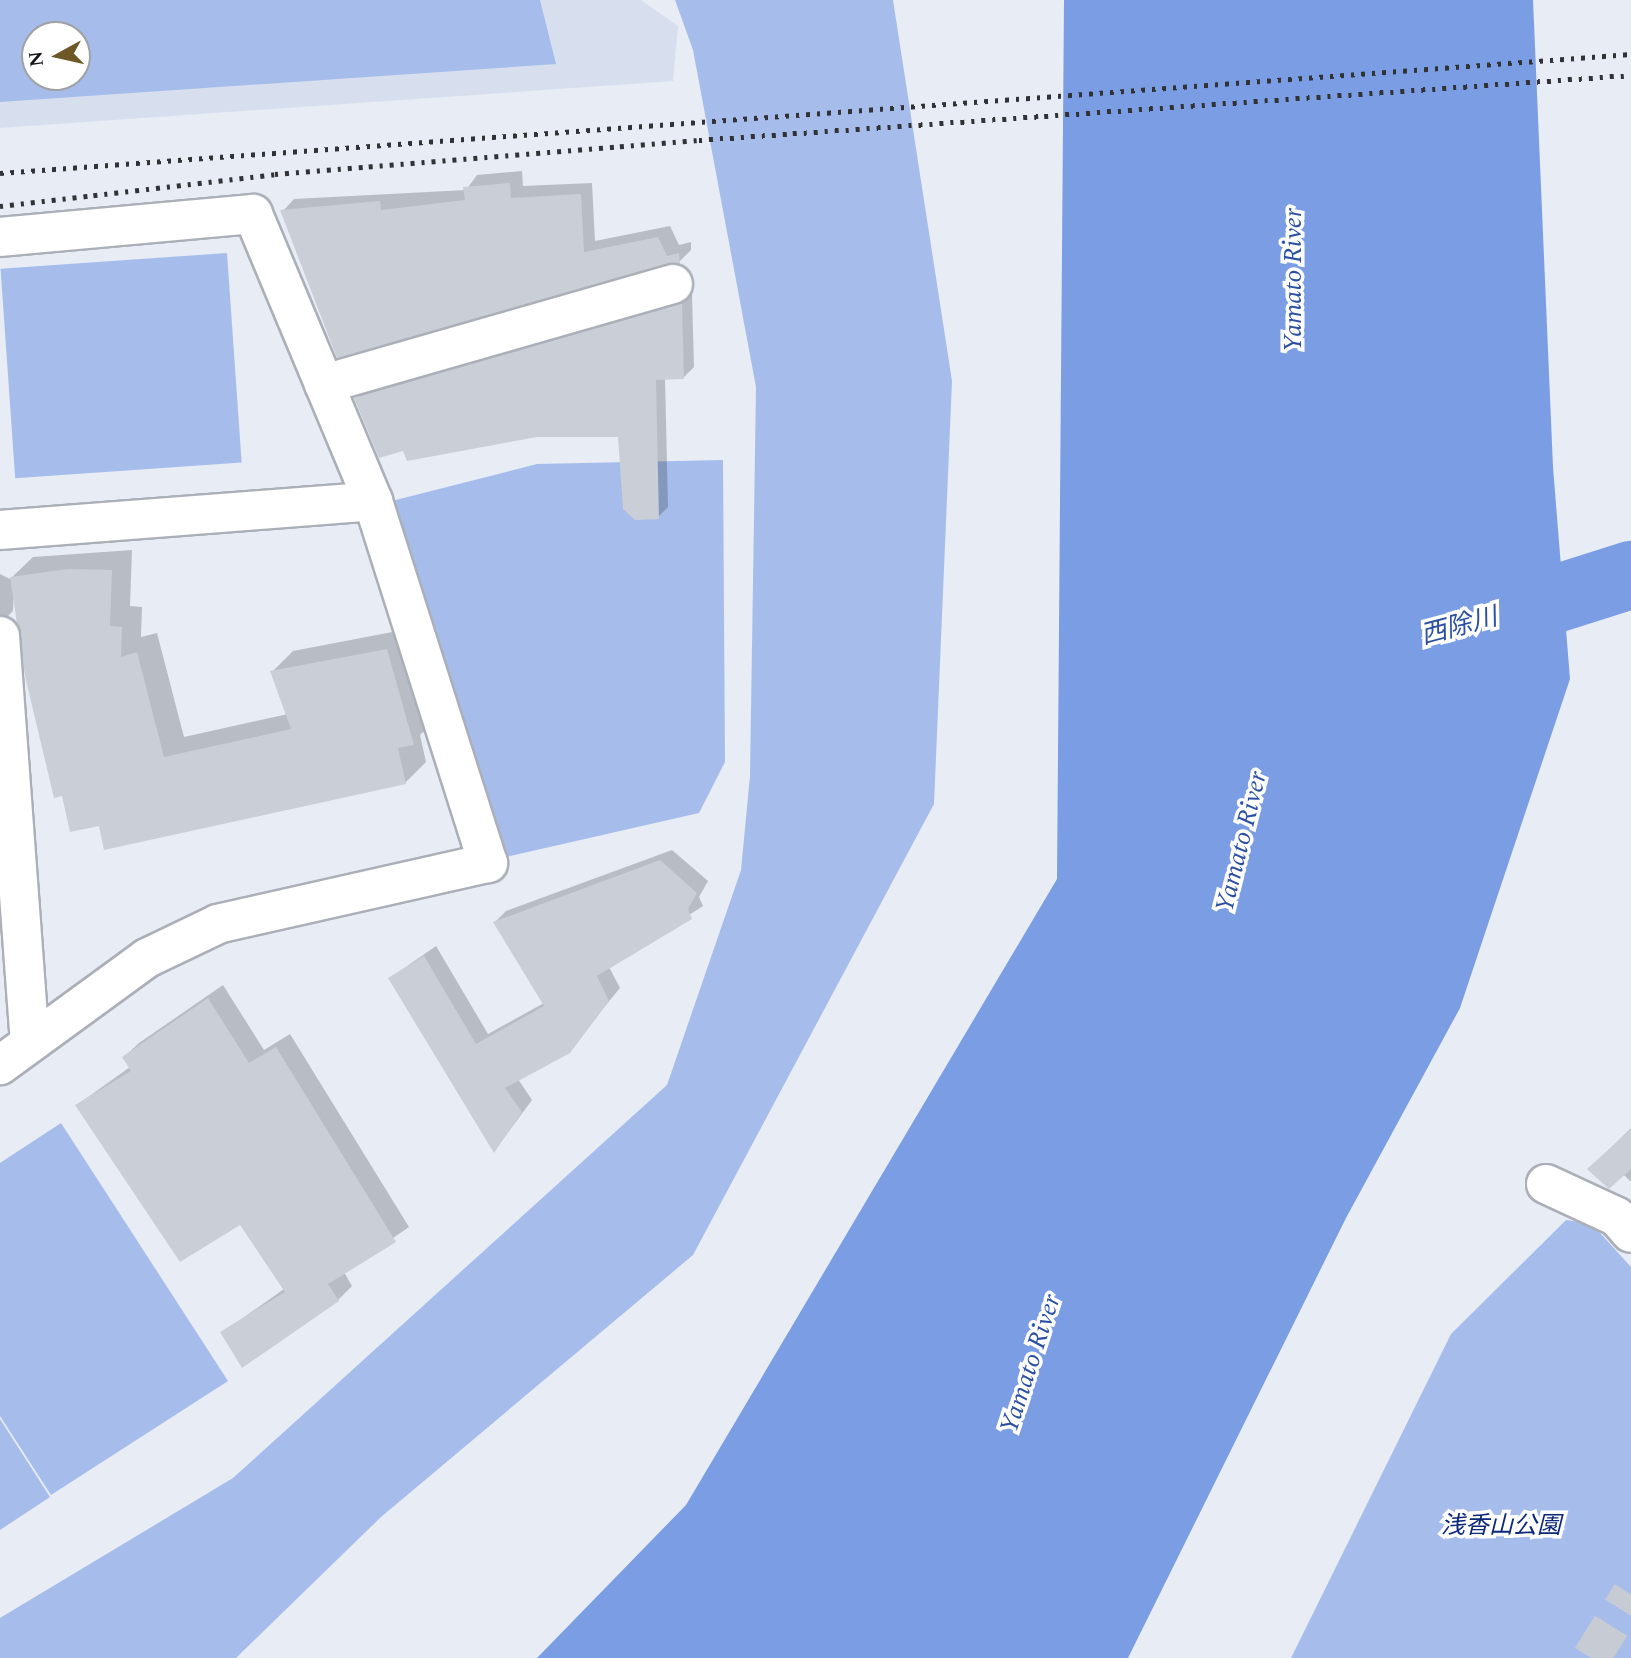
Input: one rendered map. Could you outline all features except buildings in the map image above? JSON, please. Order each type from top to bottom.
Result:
[{"type":"street","points":[[0,237],[253,214],[373,501],[488,863],[219,924],[147,958],[0,1065]]},
{"type":"street","points":[[324,384],[673,284]]},
{"type":"street","points":[[0,530],[373,501]]},
{"type":"street","points":[[0,636],[30,1041]]},
{"type":"street","points":[[1546,1184],[1626,1218]]},
{"type":"shaded area","points":[[0,0],[641,0],[678,26],[673,81],[0,128]]},
{"type":"green space","points":[[0,0],[540,0],[556,64],[0,102]]},
{"type":"green space","points":[[675,0],[893,0],[952,381],[934,804],[693,1255],[381,1517],[236,1658],[0,1658],[0,1618],[233,1478],[667,1085],[741,870],[750,776],[756,387],[693,50]]},
{"type":"green space","points":[[227,253],[242,462],[15,478],[1,269]]},
{"type":"green space","points":[[723,460],[725,762],[699,813],[506,857],[380,504],[537,464]]},
{"type":"green space","points":[[61,1123],[228,1381],[51,1495],[0,1416],[0,1163]]},
{"type":"green space","name":"浅香山公園","points":[[1566,1220],[1592,1224],[1631,1267],[1631,1658],[1291,1658],[1451,1334]]},
{"type":"green space","points":[[0,1419],[50,1497],[0,1530]]},
{"type":"water","name":"Yamato River","points":[[1064,0],[1533,0],[1553,467],[1570,679],[1460,1008],[1346,1218],[1128,1658],[537,1658],[686,1505],[1057,879]]},
{"type":"waterway","name":"西除川","points":[[1473,625],[1631,575]]},
{"type":"tunnel","points":[[1591,1658],[1631,1594]]},
{"type":"railway","points":[[0,173],[1631,54]]},
{"type":"railway","points":[[0,206],[275,174],[699,140],[1631,75]]}]
